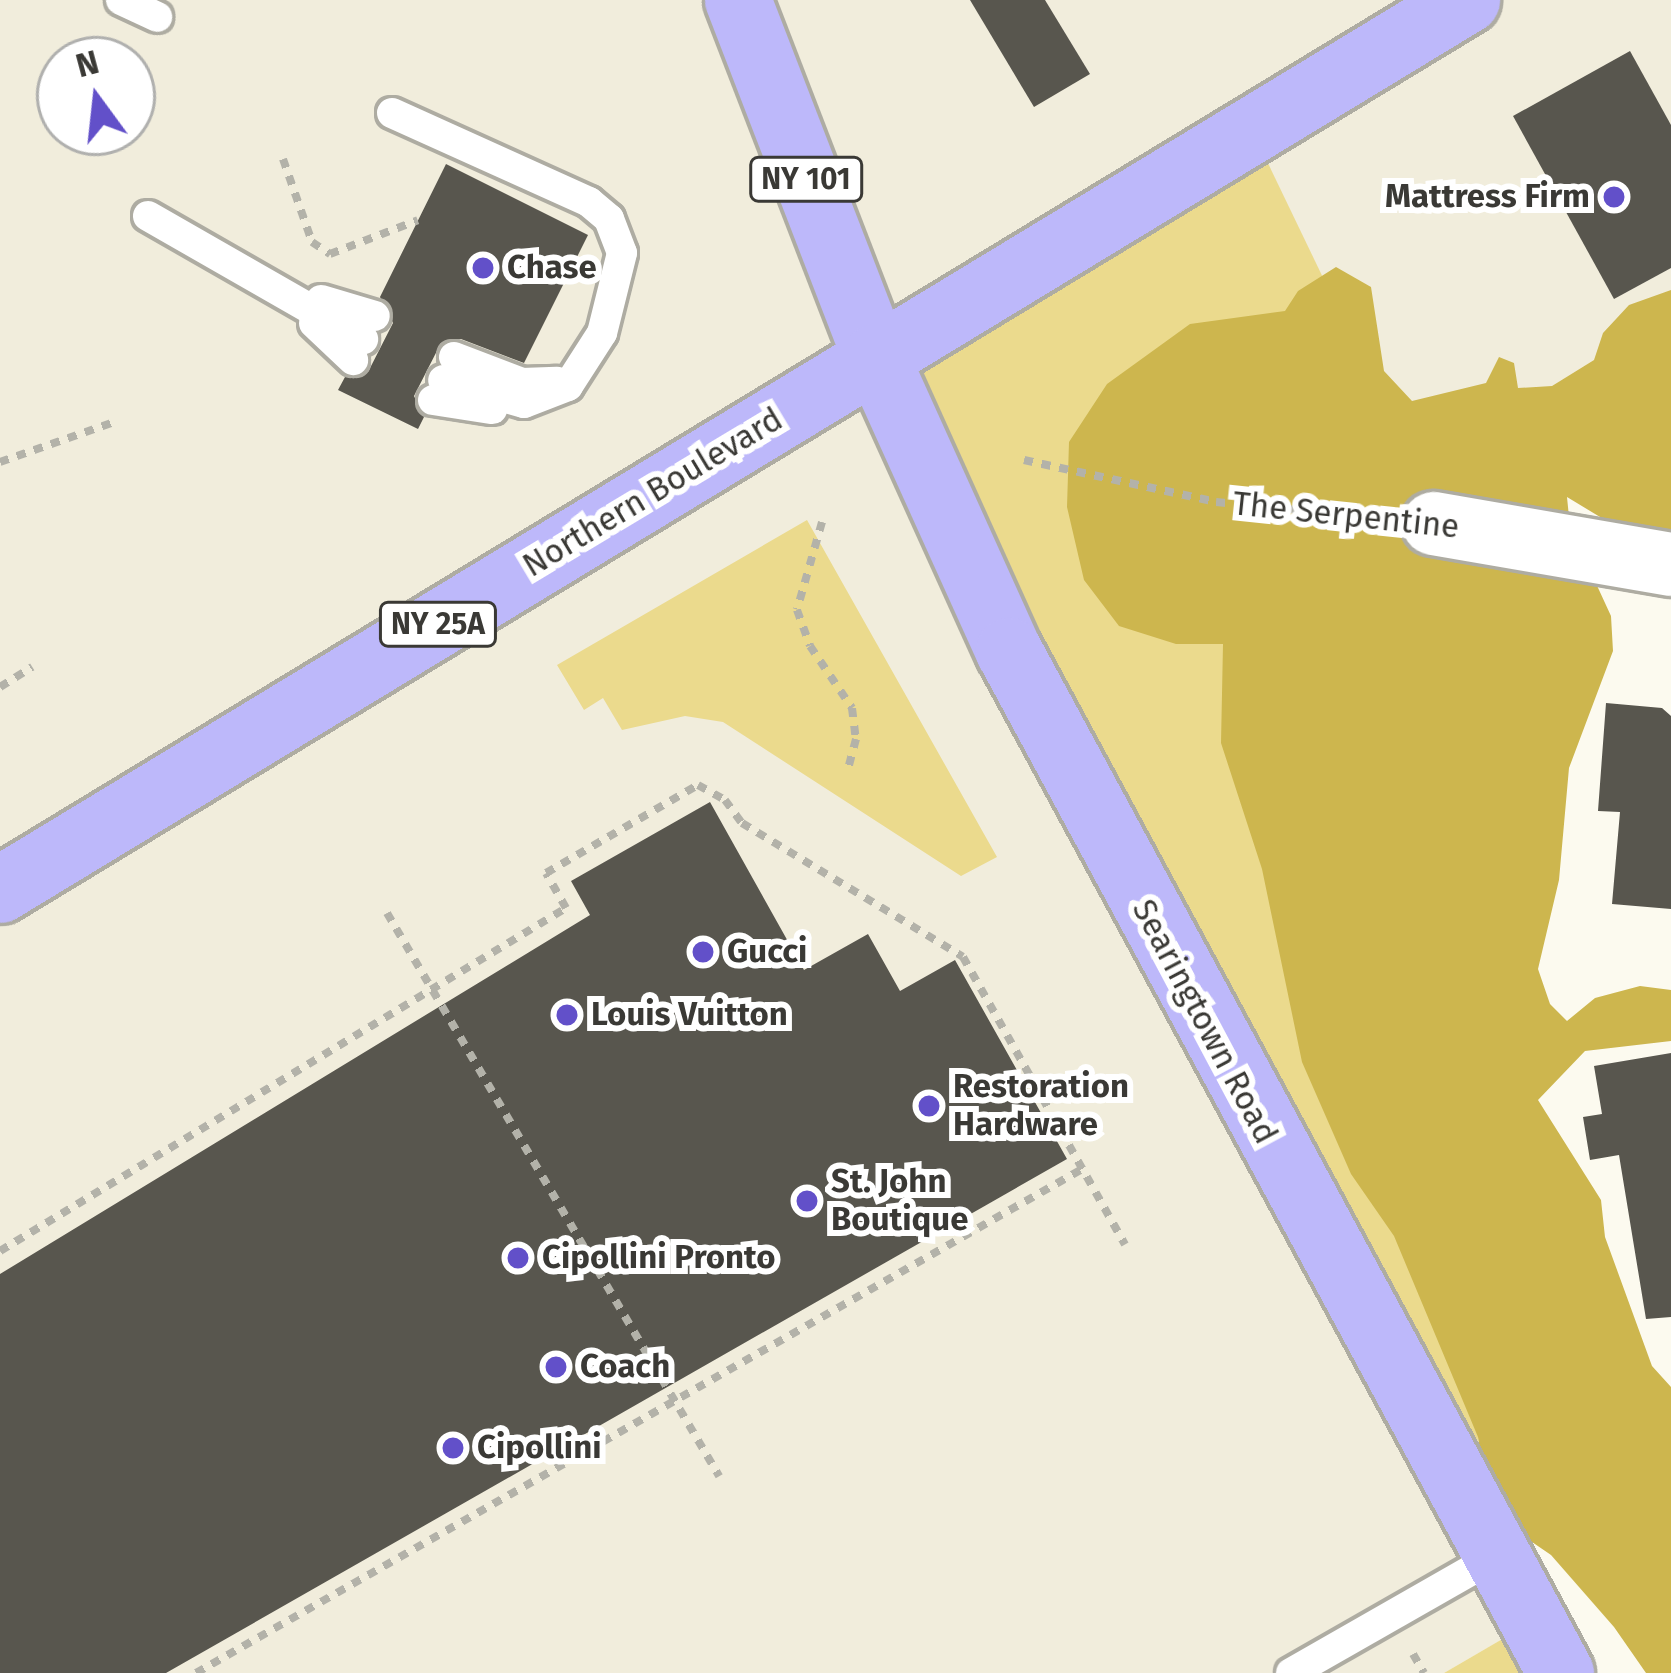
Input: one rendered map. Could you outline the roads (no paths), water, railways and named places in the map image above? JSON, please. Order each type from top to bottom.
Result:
[{"type":"main road","name":"NY 101","points":[[738,0],[876,357]]},
{"type":"main road","name":"NY 25A","points":[[876,357],[1467,0]]},
{"type":"main road","name":"Northern Boulevard","points":[[0,890],[876,357]]},
{"type":"main road","name":"Searingtown Road","points":[[876,357],[1031,694],[1494,1557],[1561,1673]]},
{"type":"street","name":"The Serpentine","points":[[1433,523],[1671,564]]},
{"type":"lane","points":[[121,0],[157,17]]},
{"type":"lane","points":[[392,113],[589,202],[609,220],[622,270],[580,376],[524,403],[443,379],[522,383],[580,376]]},
{"type":"lane","points":[[148,215],[364,338]]},
{"type":"lane","points":[[1292,1673],[1494,1557]]},
{"type":"place","name":"Mattress Firm","points":[[1614,197]]},
{"type":"place","name":"Chase","points":[[483,268]]},
{"type":"place","name":"Gucci","points":[[703,952]]},
{"type":"place","name":"Louis Vuitton","points":[[567,1015]]},
{"type":"place","name":"Restoration Hardware","points":[[929,1106]]},
{"type":"place","name":"St. John Boutique","points":[[807,1201]]},
{"type":"place","name":"Cipollini Pronto","points":[[518,1258]]},
{"type":"place","name":"Coach","points":[[556,1367]]},
{"type":"place","name":"Cipollini","points":[[453,1448]]}]
